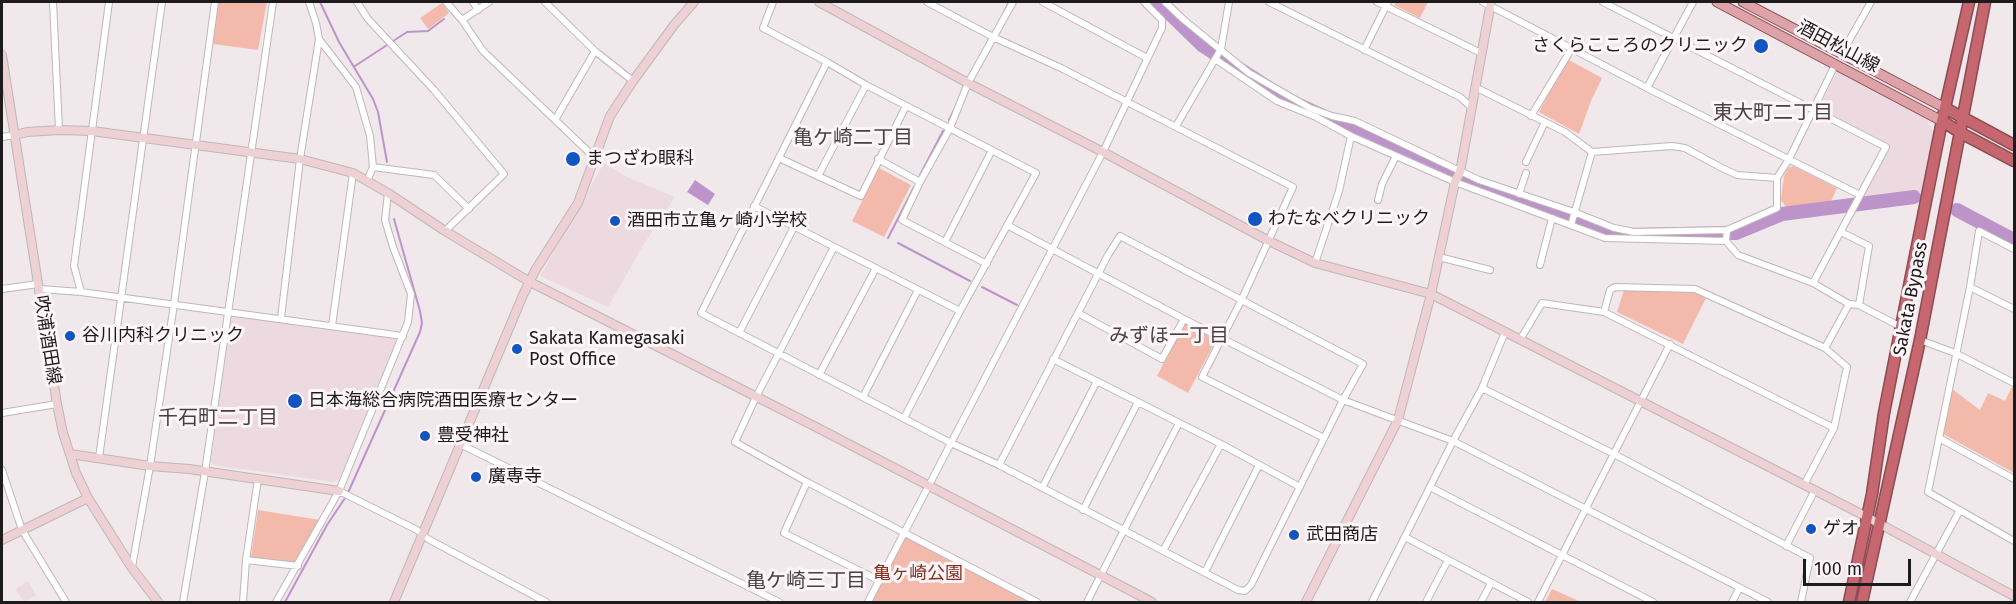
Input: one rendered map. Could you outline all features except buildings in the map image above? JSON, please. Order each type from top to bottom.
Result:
[{"type":"highway","name":"Sakata Bypass","points":[[1849,603],[1867,517],[1884,412],[1942,121],[1969,2]]},
{"type":"highway","name":"Sakata Bypass","points":[[1862,603],[1920,340],[1985,2]]},
{"type":"highway","points":[[1945,108],[2014,145]]},
{"type":"highway","points":[[1942,121],[2014,161]]},
{"type":"main road","name":"酒田松山線","points":[[1717,2],[1942,121]]},
{"type":"main road","name":"酒田松山線","points":[[1743,2],[1945,108]]},
{"type":"street","points":[[53,2],[59,130]]},
{"type":"street","points":[[81,292],[74,266],[109,2]]},
{"type":"street","points":[[99,458],[162,2]]},
{"type":"street","points":[[132,568],[174,304],[215,2]]},
{"type":"street","points":[[183,603],[205,472],[273,2]]},
{"type":"street","points":[[281,318],[300,159],[319,39],[309,2]]},
{"type":"street","points":[[357,2],[368,19],[434,90],[504,174],[445,231]]},
{"type":"street","points":[[446,2],[462,20],[483,51],[595,158]]},
{"type":"street","points":[[473,2],[478,10]]},
{"type":"street","points":[[462,20],[489,2]]},
{"type":"street","points":[[545,2],[595,51],[633,81]]},
{"type":"street","points":[[394,603],[530,282],[578,203],[610,116],[674,25],[694,2]]},
{"type":"street","points":[[773,2],[763,27],[866,85],[1036,173],[904,418]]},
{"type":"street","points":[[819,2],[968,84],[1269,241],[1315,263],[1431,294],[1815,490],[2014,596]]},
{"type":"street","points":[[927,2],[1293,187],[1242,299],[1202,377],[1324,438]]},
{"type":"street","points":[[987,264],[902,220],[950,128],[968,84],[1013,2]]},
{"type":"street","points":[[1043,2],[1147,58]]},
{"type":"street","points":[[868,603],[1102,152],[1162,28],[1162,20],[1144,2]]},
{"type":"street","points":[[1165,2],[1249,73],[1310,108],[1355,121],[1460,172],[1614,228],[1634,232],[1727,230],[1777,208],[1777,178],[1814,110],[1835,64]]},
{"type":"street","points":[[1176,126],[1221,49],[1229,2]]},
{"type":"street","points":[[1269,2],[1460,97],[1471,107]]},
{"type":"street","points":[[1377,2],[1387,4],[1481,53]]},
{"type":"street","points":[[1603,2],[1886,147],[1813,283]]},
{"type":"street","points":[[1647,88],[1693,2]]},
{"type":"street","points":[[1842,53],[1871,2]]},
{"type":"street","points":[[1306,603],[1398,420],[1431,294],[1455,182],[1460,172],[1488,3],[1647,88],[1789,159],[1858,198]]},
{"type":"street","points":[[1364,50],[1387,4]]},
{"type":"street","points":[[319,39],[356,87],[370,136],[373,167],[368,181]]},
{"type":"street","points":[[1531,116],[1572,48]]},
{"type":"street","points":[[555,120],[595,51]]},
{"type":"street","name":"吹浦酒田線","points":[[2,55],[57,404],[70,454],[88,498],[132,568],[158,603]]},
{"type":"street","points":[[1215,59],[1277,101],[1316,117],[1396,156],[1455,182],[1605,238],[1726,241]]},
{"type":"street","points":[[827,62],[701,313],[1238,590],[1245,591],[1251,585],[1343,399],[1363,364],[1120,236],[999,465]]},
{"type":"street","points":[[818,176],[866,85]]},
{"type":"street","points":[[1475,87],[1565,132],[1592,152],[1672,146],[1685,148],[1737,175],[1777,178]]},
{"type":"street","points":[[779,158],[861,196],[906,106]]},
{"type":"street","points":[[1526,162],[1545,122]]},
{"type":"street","points":[[2,137],[27,132],[92,131],[300,159],[352,173],[530,282],[1152,603]]},
{"type":"street","points":[[1315,263],[1339,191],[1351,135]]},
{"type":"street","points":[[945,242],[992,150]]},
{"type":"street","points":[[1571,225],[1592,152]]},
{"type":"street","points":[[1378,200],[1382,184],[1396,156]]},
{"type":"street","points":[[878,159],[920,182]]},
{"type":"street","points":[[373,167],[434,176],[469,209]]},
{"type":"street","points":[[332,326],[352,173]]},
{"type":"street","points":[[1519,194],[1526,173]]},
{"type":"street","points":[[276,603],[339,491],[404,336],[411,308],[411,294],[385,220],[388,193]]},
{"type":"street","points":[[754,206],[960,311]]},
{"type":"street","points":[[1540,265],[1552,218]]},
{"type":"street","points":[[1007,225],[1184,319],[1343,399],[1453,441],[1768,603]]},
{"type":"street","points":[[739,333],[794,227]]},
{"type":"street","points":[[1727,230],[1726,241],[1738,255],[1813,283],[1850,304],[1859,305],[1901,327]]},
{"type":"street","points":[[2014,249],[1979,231],[1928,492],[2014,541]]},
{"type":"street","points":[[1841,232],[1869,246],[1859,305]]},
{"type":"street","points":[[834,247],[778,353],[735,442],[1037,603]]},
{"type":"street","points":[[1439,257],[1490,270]]},
{"type":"street","points":[[819,375],[876,268]]},
{"type":"street","points":[[2,289],[39,286],[404,336]]},
{"type":"street","points":[[1970,286],[2014,309]]},
{"type":"street","points":[[1604,312],[1610,290],[1615,287],[1695,289],[1825,348],[1847,367],[1834,428],[1804,485]]},
{"type":"street","points":[[863,397],[918,290]]},
{"type":"street","points":[[1520,340],[1542,303],[1604,312],[1834,428]]},
{"type":"street","points":[[1825,348],[1850,304]]},
{"type":"street","points":[[1078,313],[1162,359],[1184,319]]},
{"type":"street","points":[[1372,603],[1482,388],[1505,332]]},
{"type":"street","points":[[1920,340],[1955,353],[2014,383]]},
{"type":"street","points":[[1538,603],[1670,344]]},
{"type":"street","points":[[1053,359],[1221,444],[1300,487]]},
{"type":"street","points":[[1042,488],[1096,381]]},
{"type":"street","points":[[1482,388],[1614,454],[1810,558],[1801,603]]},
{"type":"street","points":[[1083,510],[1138,402]]},
{"type":"street","points":[[2,413],[57,404]]},
{"type":"street","points":[[1087,603],[1179,423]]},
{"type":"street","points":[[1939,438],[2014,479]]},
{"type":"street","points":[[460,444],[779,603]]},
{"type":"street","points":[[1163,551],[1221,444]]},
{"type":"street","points":[[70,454],[339,491],[417,530],[546,603]]},
{"type":"street","points":[[1205,572],[1259,465]]},
{"type":"street","points":[[2,470],[22,530],[66,603]]},
{"type":"street","points":[[243,603],[246,560],[258,479]]},
{"type":"street","points":[[807,482],[784,533],[879,581]]},
{"type":"street","points":[[1430,487],[1653,603]]},
{"type":"street","points":[[1786,546],[1815,490]]},
{"type":"street","points":[[2,540],[88,498]]},
{"type":"street","points":[[1918,603],[1910,602],[1960,510]]},
{"type":"street","points":[[1405,537],[1528,603]]},
{"type":"street","points":[[246,560],[298,566]]},
{"type":"street","points":[[1426,603],[1448,560]]},
{"type":"street","points":[[1481,603],[1491,583]]},
{"type":"street","points":[[1732,603],[1739,589]]},
{"type":"shaded area","points":[[1838,70],[1926,117],[1934,135],[1921,192],[1862,198],[1888,144],[1819,108]]},
{"type":"shaded area","name":"酒田市立亀ヶ崎小学校","points":[[604,163],[629,178],[675,197],[644,244],[608,307],[540,276]]},
{"type":"shaded area","points":[[695,180],[715,194],[708,205],[687,192]]},
{"type":"shaded area","name":"日本海総合病院酒田医療センター","points":[[229,316],[393,337],[397,341],[339,480],[333,482],[214,465],[211,461]]},
{"type":"shaded area","points":[[28,581],[36,595],[24,602],[16,589]]},
{"type":"green space","points":[[218,2],[267,2],[258,50],[213,44]]},
{"type":"green space","points":[[1396,2],[1428,2],[1420,18],[1394,5]]},
{"type":"green space","points":[[442,3],[449,13],[428,29],[420,18]]},
{"type":"green space","points":[[1567,59],[1602,78],[1579,134],[1539,112]]},
{"type":"green space","points":[[1793,166],[1837,188],[1830,203],[1787,208],[1781,200],[1784,176],[1788,168]]},
{"type":"green space","points":[[879,168],[911,185],[884,237],[852,221]]},
{"type":"green space","points":[[1624,290],[1694,292],[1706,298],[1683,344],[1617,312]]},
{"type":"green space","points":[[1184,323],[1216,340],[1188,393],[1157,376]]},
{"type":"green space","points":[[2012,387],[2014,388],[2014,473],[1943,434],[1952,389],[1980,410],[1988,393],[2005,401]]},
{"type":"green space","points":[[258,510],[320,520],[297,564],[251,557]]},
{"type":"green space","name":"亀ヶ崎公園","points":[[906,536],[1036,602],[871,602]]},
{"type":"green space","points":[[1552,589],[1581,602],[1545,602]]},
{"type":"waterway","points":[[320,2],[339,42],[373,99],[378,112],[387,162]]},
{"type":"waterway","points":[[1004,12],[1009,2]]},
{"type":"waterway","points":[[1158,2],[1202,45],[1286,99],[1473,184],[1565,213],[1596,227],[1626,235],[1736,233],[1782,214],[1914,197]]},
{"type":"waterway","points":[[355,66],[407,32],[428,31],[444,19]]},
{"type":"waterway","points":[[949,120],[956,106]]},
{"type":"waterway","points":[[920,175],[943,131]]},
{"type":"waterway","points":[[888,238],[914,187]]},
{"type":"waterway","points":[[1957,210],[2014,240]]},
{"type":"waterway","points":[[285,602],[327,525],[347,495],[420,332],[422,323],[420,311],[394,219]]},
{"type":"waterway","points":[[898,243],[970,281]]},
{"type":"waterway","points":[[982,287],[1017,305]]},
{"type":"place","name":"さくらこころのクリニック","points":[[1761,46]]},
{"type":"place","name":"まつざわ眼科","points":[[573,159]]},
{"type":"place","name":"わたなべクリニック","points":[[1255,219]]},
{"type":"place","name":"酒田市立亀ヶ崎小学校","points":[[615,221]]},
{"type":"place","name":"谷川内科クリニック","points":[[70,336]]},
{"type":"place","name":"Sakata Kamegasaki Post Office","points":[[517,349]]},
{"type":"place","name":"日本海総合病院酒田医療センター","points":[[295,401]]},
{"type":"place","name":"豊受神社","points":[[425,436]]},
{"type":"place","name":"廣専寺","points":[[476,477]]},
{"type":"place","name":"ゲオ","points":[[1811,529]]},
{"type":"place","name":"武田商店","points":[[1294,535]]},
{"type":"district","name":"東大町二丁目","points":[[1773,113]]},
{"type":"district","name":"亀ケ崎二丁目","points":[[853,138]]},
{"type":"district","name":"みずほ一丁目","points":[[1169,336]]},
{"type":"district","name":"千石町二丁目","points":[[218,418]]},
{"type":"district","name":"亀ケ崎三丁目","points":[[806,581]]}]
